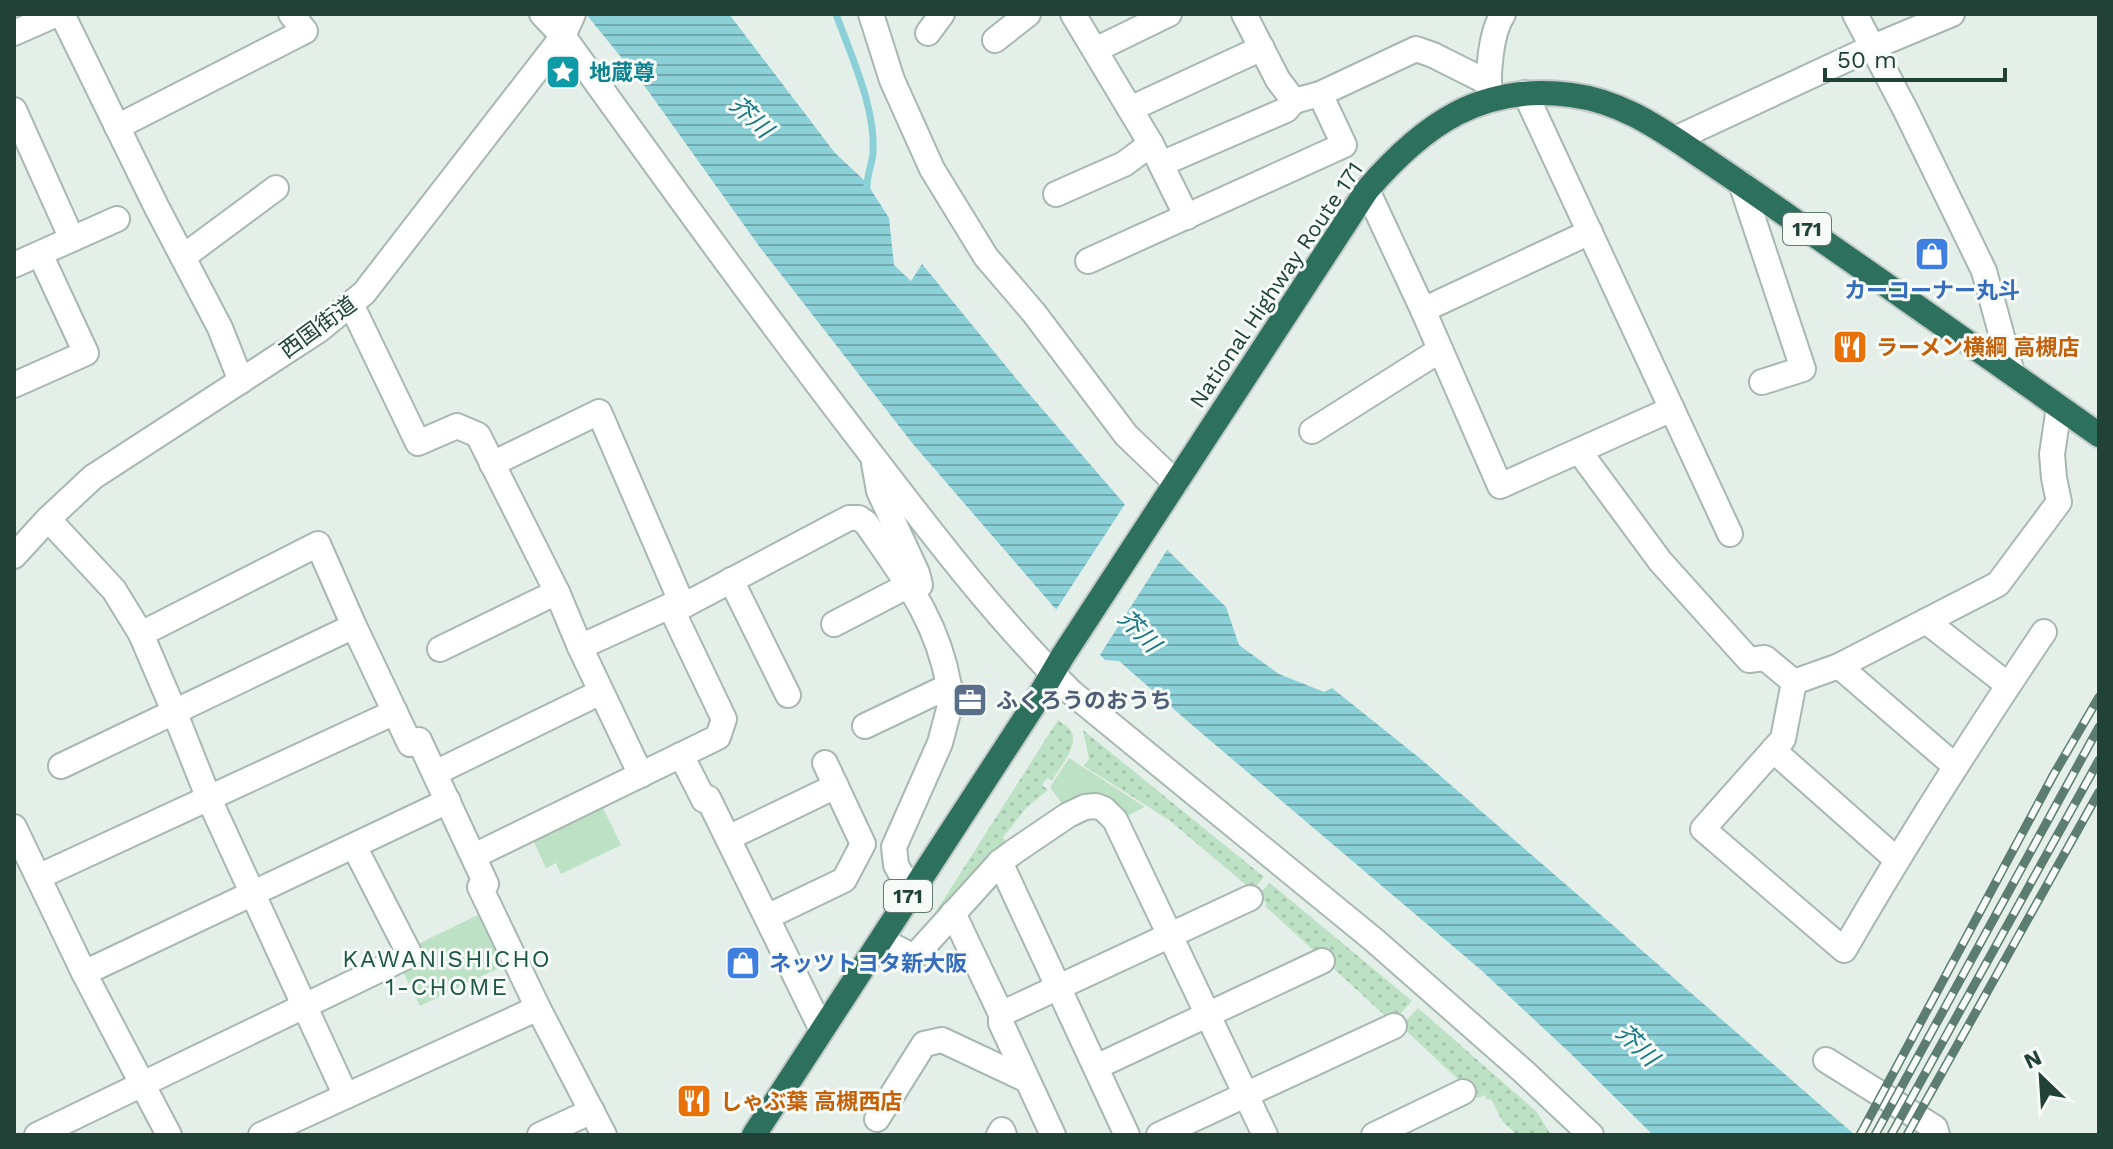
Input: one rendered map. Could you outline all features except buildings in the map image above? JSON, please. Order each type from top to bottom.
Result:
[{"type":"highway","name":"National Highway Route 171","points":[[754,1135],[1367,190],[1402,151],[1426,131],[1489,92],[1571,95],[1616,106],[1637,115],[1741,183],[2099,435]]},
{"type":"street","points":[[14,33],[60,14],[220,328],[241,381]]},
{"type":"street","points":[[117,127],[305,31],[291,14]]},
{"type":"street","points":[[542,14],[568,25],[781,336],[964,571],[1034,655],[1057,665],[1071,692],[1374,940],[1591,1135]]},
{"type":"street","points":[[871,14],[892,80],[932,169],[986,257],[1034,313],[1170,492]]},
{"type":"street","points":[[995,40],[1028,14]]},
{"type":"street","points":[[1073,14],[1156,154],[1187,217]]},
{"type":"street","points":[[1095,50],[1169,14]]},
{"type":"street","points":[[1244,14],[1278,80],[1294,101]]},
{"type":"street","points":[[1056,194],[1124,164],[1286,110],[1294,101],[1320,94],[1416,49],[1433,55],[1489,92],[1495,31],[1503,14]]},
{"type":"street","points":[[1855,14],[1984,271],[2012,373]]},
{"type":"street","points":[[1675,139],[1873,47],[1952,14]]},
{"type":"street","name":"西国街道","points":[[14,556],[93,477],[319,330],[364,293],[568,25]]},
{"type":"street","points":[[1130,109],[1262,48]]},
{"type":"street","points":[[1525,93],[1730,534]]},
{"type":"street","points":[[1088,261],[1344,145],[1320,94]]},
{"type":"street","points":[[14,110],[72,239]]},
{"type":"street","points":[[1741,183],[1803,369],[1762,382]]},
{"type":"street","points":[[183,257],[276,188]]},
{"type":"street","points":[[1367,190],[1500,486],[1672,409]]},
{"type":"street","points":[[14,265],[117,219]]},
{"type":"street","points":[[1423,310],[1590,232]]},
{"type":"street","points":[[14,385],[86,353],[40,254]]},
{"type":"street","points":[[351,304],[418,443],[457,426],[478,435],[557,592],[641,775]]},
{"type":"street","points":[[1312,431],[1440,350]]},
{"type":"street","points":[[1794,682],[1839,666],[1998,584],[2059,502],[2052,454],[2059,407]]},
{"type":"street","points":[[474,856],[718,737],[724,719],[599,412],[492,464]]},
{"type":"street","points":[[1579,451],[1660,561],[1749,660],[1765,658],[1794,682]]},
{"type":"street","points":[[873,456],[879,491],[917,573],[949,686],[949,709],[940,743],[894,847],[896,865],[911,892]]},
{"type":"street","points":[[580,647],[677,606],[849,518],[859,518],[866,523],[909,585],[930,622]]},
{"type":"street","points":[[48,519],[114,590],[141,634],[209,799],[346,1096]]},
{"type":"street","points":[[141,634],[318,544],[410,744],[419,740],[435,773],[486,884],[480,887],[604,1135]]},
{"type":"street","points":[[731,580],[788,695]]},
{"type":"street","points":[[834,624],[909,585]]},
{"type":"street","points":[[440,649],[557,592]]},
{"type":"street","points":[[1926,621],[2008,685]]},
{"type":"street","points":[[61,766],[354,626]]},
{"type":"street","points":[[1794,682],[1783,739],[1703,829],[1844,950],[1896,859],[2044,632]]},
{"type":"street","points":[[1839,666],[1955,766]]},
{"type":"street","points":[[865,726],[949,686]]},
{"type":"street","points":[[435,773],[601,692]]},
{"type":"street","points":[[38,877],[395,712]]},
{"type":"street","points":[[1773,750],[1896,859]]},
{"type":"street","points":[[681,755],[704,800],[708,798],[822,1030]]},
{"type":"street","points":[[767,917],[844,880],[863,844],[825,763]]},
{"type":"street","points":[[728,838],[836,786]]},
{"type":"street","points":[[84,973],[448,801]]},
{"type":"street","points":[[881,940],[914,957],[1000,862],[1068,815],[1085,807],[1104,809],[1115,820],[1265,1135]]},
{"type":"street","points":[[14,827],[84,973],[169,1135]]},
{"type":"street","points":[[37,1135],[410,955],[354,846]]},
{"type":"street","points":[[1000,862],[1127,1135]]},
{"type":"street","points":[[973,1054],[1001,1018],[1058,987],[1250,898]]},
{"type":"street","points":[[953,913],[1053,1135]]},
{"type":"street","points":[[1096,1067],[1322,961]]},
{"type":"street","points":[[261,1135],[538,1008]]},
{"type":"street","points":[[1159,1135],[1394,1026]]},
{"type":"street","points":[[877,1119],[924,1044],[942,1040],[1027,1080]]},
{"type":"street","points":[[1826,1060],[1935,1128],[1937,1135]]},
{"type":"street","points":[[1374,1135],[1463,1092]]},
{"type":"street","points":[[540,1135],[592,1111]]},
{"type":"green space","points":[[1058,720],[1068,727],[1073,738],[1067,757],[1052,780],[1047,778],[1042,785],[1048,790],[1027,807],[1003,837],[1005,841],[931,926],[928,924]]},
{"type":"green space","points":[[1083,730],[1264,877],[1252,890],[1169,820],[1084,766],[1089,759]]},
{"type":"green space","points":[[1069,758],[1145,807],[1127,816],[1123,813],[1065,808],[1050,787]]},
{"type":"green space","points":[[601,804],[621,845],[561,874],[556,863],[546,868],[532,838]]},
{"type":"green space","points":[[1270,883],[1412,1001],[1392,1022],[1265,906],[1266,903],[1258,895]]},
{"type":"green space","points":[[482,913],[507,964],[420,1006],[402,970],[423,960],[416,945]]},
{"type":"green space","points":[[1418,1008],[1537,1112],[1551,1135],[1517,1135],[1503,1122],[1491,1099],[1487,1100],[1485,1095],[1478,1098],[1401,1026]]},
{"type":"water","name":"芥川","points":[[586,14],[729,14],[835,153],[866,182],[889,218],[894,265],[911,281],[922,264],[1121,500],[1226,607],[1239,645],[1279,674],[1324,692],[1332,688],[1422,760],[1855,1135],[1653,1135],[1481,970],[1119,661],[1105,660],[1053,606],[913,444],[759,246],[646,88]]},
{"type":"pier","points":[[1127,501],[1169,547],[1098,658],[1054,613]]},
{"type":"waterway","points":[[836,14],[871,118],[873,153],[867,189]]},
{"type":"railway","points":[[1860,1135],[2054,774],[2099,697]]},
{"type":"railway","points":[[1875,1135],[2099,727]]},
{"type":"railway","points":[[1891,1135],[2099,760]]},
{"type":"railway","points":[[1907,1135],[2099,792]]},
{"type":"place","name":"地蔵尊","points":[[563,72]]},
{"type":"place","name":"カーコーナー丸斗","points":[[1932,254]]},
{"type":"place","name":"ラーメン横綱 高槻店","points":[[1850,347]]},
{"type":"place","name":"ふくろうのおうち","points":[[970,700]]},
{"type":"place","name":"ネッツトヨタ新大阪","points":[[743,963]]},
{"type":"place","name":"しゃぶ葉 高槻西店","points":[[694,1101]]},
{"type":"district","name":"KAWANISHICHO 1-CHOME","points":[[447,973]]}]
